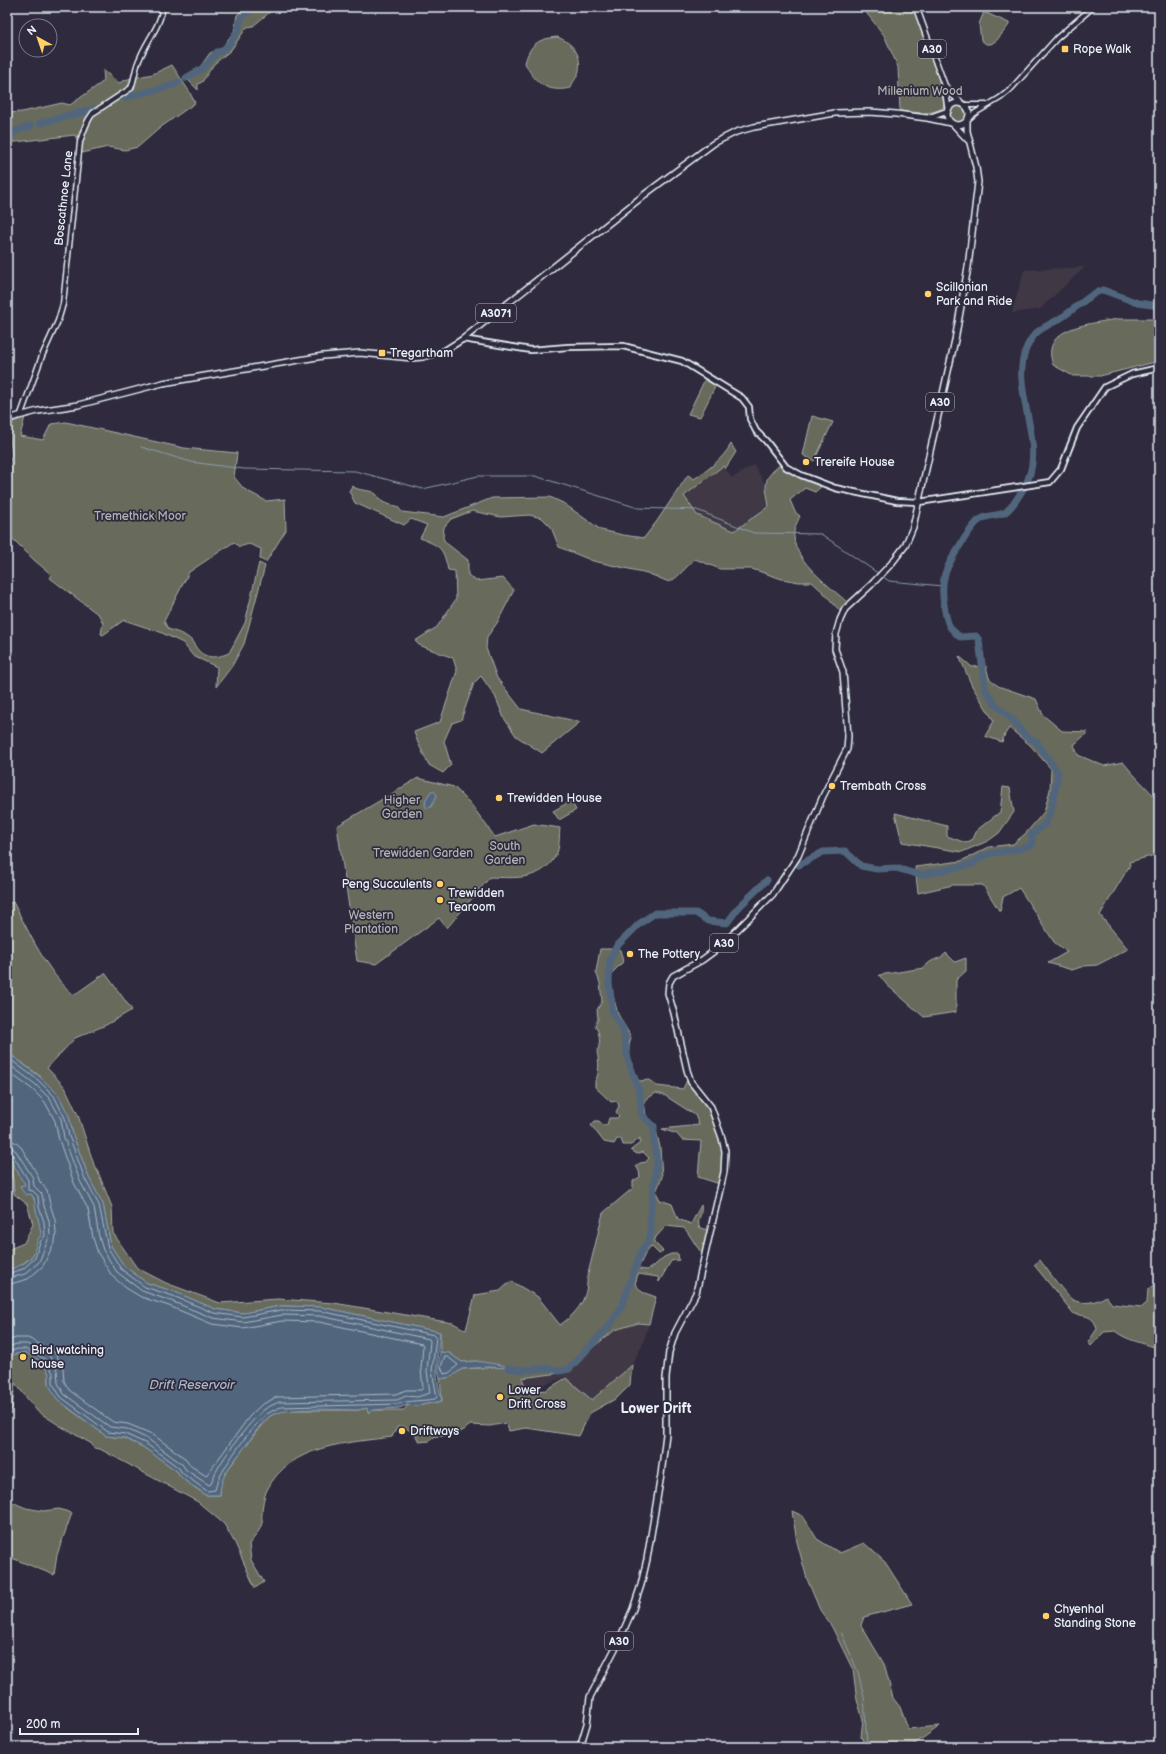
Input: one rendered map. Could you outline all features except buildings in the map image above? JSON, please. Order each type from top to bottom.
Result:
[{"type":"main road","name":"A30","points":[[916,7],[945,87],[948,110]]},
{"type":"main road","name":"A30","points":[[945,87],[963,104]]},
{"type":"main road","points":[[953,104],[963,104],[969,111],[968,120],[961,125],[953,124],[948,118],[948,110],[953,104]]},
{"type":"main road","name":"A3071","points":[[927,118],[948,110]]},
{"type":"main road","name":"A3071","points":[[7,419],[22,414],[78,405],[163,383],[322,356],[360,353],[412,358],[432,356],[444,351],[463,339],[648,192],[697,155],[729,136],[754,127],[835,113],[870,112],[927,118],[953,124]]},
{"type":"main road","name":"A30","points":[[580,1747],[587,1724],[590,1697],[634,1609],[644,1573],[654,1519],[666,1434],[666,1378],[669,1352],[675,1333],[696,1293],[724,1172],[725,1151],[722,1138],[711,1107],[691,1082],[668,993],[669,983],[673,976],[702,960],[721,946],[773,894],[798,856],[823,796],[847,749],[848,736],[842,672],[835,649],[836,634],[845,609],[881,575],[905,546],[913,527],[955,340],[968,267],[978,182],[976,167],[969,143],[968,120]]},
{"type":"main road","name":"A30","points":[[953,124],[969,143]]},
{"type":"main road","points":[[463,339],[531,350],[568,347],[623,346],[682,361],[742,398],[749,407],[750,418],[756,431],[766,441],[786,467],[801,475],[835,488],[897,502],[919,502],[1050,482],[1061,469],[1076,428],[1105,387],[1132,374],[1159,368]]},
{"type":"street","name":"Boscathnoe Lane","points":[[22,414],[42,356],[58,320],[63,304],[80,142],[84,129],[88,118],[93,113],[131,88],[139,60],[145,47],[156,31],[162,15],[163,7]]},
{"type":"street","points":[[968,120],[986,105],[1000,98],[1010,90],[1057,38],[1093,7]]},
{"type":"street","points":[[963,104],[986,105]]},
{"type":"shaded area","points":[[1085,267],[1040,309],[1012,313],[1024,270]]},
{"type":"shaded area","points":[[754,465],[765,484],[769,505],[733,531],[697,515],[683,496],[723,466],[732,478]]},
{"type":"shaded area","points":[[638,1323],[649,1324],[643,1343],[632,1365],[592,1401],[565,1377],[526,1391],[521,1378],[560,1373],[570,1368],[615,1330]]},
{"type":"green space","points":[[246,7],[276,7],[253,26],[247,27],[231,50],[214,64],[202,82],[198,84],[198,90],[184,76],[200,67],[210,53],[222,48],[234,31],[237,15]]},
{"type":"green space","name":"Millenium Wood","points":[[868,7],[913,7],[942,87],[944,107],[934,112],[917,113],[900,111],[898,67],[884,35],[864,10]]},
{"type":"green space","points":[[984,12],[1009,23],[997,40],[991,44],[986,44],[981,40],[979,24]]},
{"type":"green space","points":[[557,37],[572,46],[578,56],[578,74],[571,88],[556,89],[543,85],[533,76],[525,63],[532,47],[545,39]]},
{"type":"green space","points":[[172,65],[195,103],[161,127],[138,147],[125,150],[108,147],[82,153],[75,135],[7,143],[7,113],[22,112],[62,103],[70,105],[104,81],[103,70],[119,83],[128,79],[153,74]]},
{"type":"green space","points":[[959,105],[965,108],[968,114],[965,120],[959,123],[953,120],[950,114],[953,108]]},
{"type":"green space","points":[[1117,319],[1159,319],[1159,361],[1100,376],[1073,376],[1053,365],[1051,352],[1054,342],[1061,335],[1070,329],[1082,325]]},
{"type":"green space","points":[[706,377],[716,385],[700,417],[688,414]]},
{"type":"green space","points":[[812,416],[833,422],[814,461],[803,455]]},
{"type":"green space","name":"Tremethick Moor","points":[[25,417],[20,436],[43,440],[51,424],[66,422],[184,448],[237,453],[234,477],[244,489],[266,501],[285,499],[286,530],[266,562],[260,559],[261,549],[249,544],[239,547],[234,542],[189,572],[164,621],[168,629],[189,638],[199,651],[206,656],[214,657],[229,653],[245,623],[259,563],[265,566],[244,644],[232,666],[216,687],[217,667],[193,656],[183,643],[160,632],[124,620],[103,635],[101,634],[103,623],[99,615],[50,578],[52,575],[34,560],[7,533],[7,465],[12,455],[9,430],[11,423]]},
{"type":"green space","points":[[731,444],[736,452],[725,469],[723,466],[684,496],[697,515],[734,531],[769,506],[766,482],[771,473],[782,463],[795,474],[822,486],[815,492],[805,488],[790,500],[795,512],[800,516],[794,532],[796,546],[800,556],[807,565],[848,603],[840,611],[812,582],[799,582],[782,579],[752,569],[720,569],[695,559],[679,575],[669,582],[647,573],[593,561],[559,547],[551,527],[542,518],[529,515],[501,517],[472,511],[451,519],[444,527],[443,538],[446,543],[468,560],[468,575],[476,581],[503,578],[514,590],[497,623],[487,637],[486,648],[497,678],[521,709],[580,722],[542,753],[516,736],[504,718],[495,696],[481,676],[474,683],[461,720],[452,723],[444,741],[451,765],[443,773],[429,765],[414,732],[440,722],[457,671],[453,658],[419,645],[415,641],[437,627],[456,599],[455,571],[448,570],[442,552],[437,546],[420,538],[427,525],[411,519],[404,525],[355,503],[349,491],[352,486],[358,489],[374,492],[381,501],[397,506],[402,512],[444,517],[492,498],[550,497],[563,503],[601,530],[644,538],[688,475],[694,479],[720,459]]},
{"type":"green space","points":[[959,656],[972,667],[986,666],[989,678],[998,686],[1036,699],[1043,715],[1062,731],[1088,732],[1074,745],[1078,755],[1104,766],[1123,762],[1159,801],[1159,850],[1155,855],[1129,862],[1130,865],[1100,915],[1128,949],[1097,965],[1084,966],[1072,970],[1048,963],[1067,952],[1054,942],[1019,888],[1003,897],[1000,912],[983,885],[953,885],[918,893],[915,867],[961,861],[989,847],[1013,844],[1025,834],[1044,812],[1050,790],[1051,769],[1030,745],[1009,728],[1002,742],[985,736],[994,721],[972,686]]},
{"type":"green space","name":"Trewidden Garden","points":[[418,778],[454,787],[470,803],[495,837],[534,824],[560,828],[559,845],[556,855],[543,870],[536,874],[509,878],[490,877],[447,928],[439,918],[376,964],[357,961],[337,826]]},
{"type":"green space","points":[[1003,787],[1010,788],[1014,812],[999,833],[988,841],[962,852],[902,842],[895,813],[947,826],[947,836],[966,843],[973,839],[977,830],[1000,812]]},
{"type":"green space","points":[[571,801],[576,810],[559,820],[553,811]]},
{"type":"green space","points":[[13,902],[39,952],[64,986],[74,995],[105,973],[132,1010],[106,1025],[75,1038],[47,1068],[65,1087],[78,1115],[95,1168],[112,1207],[113,1233],[137,1268],[166,1283],[220,1303],[278,1299],[334,1303],[453,1323],[466,1330],[475,1295],[500,1291],[511,1281],[538,1297],[560,1325],[572,1316],[586,1293],[587,1278],[603,1213],[633,1188],[633,1181],[640,1177],[636,1166],[640,1163],[646,1162],[649,1158],[643,1152],[637,1154],[631,1150],[640,1143],[640,1138],[631,1145],[623,1145],[621,1139],[617,1139],[614,1144],[604,1142],[591,1125],[595,1121],[599,1121],[603,1125],[607,1125],[609,1118],[617,1118],[619,1116],[616,1112],[619,1106],[617,1101],[611,1102],[595,1087],[599,1063],[597,1052],[599,1038],[595,1025],[598,1019],[597,1010],[602,1001],[600,983],[596,972],[600,949],[620,949],[623,962],[608,977],[618,1014],[631,1037],[629,1054],[636,1076],[639,1081],[649,1080],[657,1086],[683,1089],[687,1080],[708,1107],[713,1116],[719,1135],[722,1154],[720,1184],[698,1177],[701,1141],[682,1140],[677,1134],[662,1129],[699,1125],[695,1115],[664,1095],[656,1093],[644,1101],[646,1116],[655,1126],[660,1147],[662,1177],[656,1192],[660,1200],[672,1204],[678,1219],[691,1224],[701,1205],[699,1227],[710,1231],[705,1256],[684,1228],[666,1226],[656,1237],[654,1242],[663,1251],[659,1254],[651,1246],[646,1252],[638,1269],[647,1270],[664,1257],[671,1254],[678,1254],[679,1260],[671,1261],[659,1282],[658,1277],[638,1274],[635,1284],[642,1292],[656,1297],[649,1324],[638,1323],[615,1330],[560,1373],[522,1378],[527,1392],[546,1390],[566,1378],[592,1400],[632,1365],[630,1385],[617,1398],[590,1413],[579,1436],[526,1428],[509,1431],[506,1423],[490,1426],[470,1425],[464,1430],[451,1435],[434,1437],[430,1441],[419,1442],[415,1434],[403,1426],[397,1427],[392,1437],[357,1441],[322,1448],[290,1463],[277,1475],[267,1490],[264,1498],[261,1526],[249,1544],[251,1560],[264,1582],[255,1588],[235,1543],[224,1524],[198,1502],[100,1449],[94,1448],[92,1444],[37,1411],[15,1383],[12,1409],[7,1410],[7,1356],[25,1352],[44,1363],[49,1374],[49,1385],[68,1408],[106,1436],[124,1438],[143,1447],[177,1471],[182,1478],[205,1495],[220,1495],[220,1484],[226,1472],[270,1416],[283,1410],[358,1410],[367,1408],[368,1412],[373,1410],[404,1410],[408,1405],[417,1406],[442,1401],[440,1379],[451,1377],[462,1369],[503,1367],[476,1361],[462,1362],[449,1353],[440,1352],[440,1332],[321,1307],[281,1306],[243,1313],[215,1309],[175,1292],[147,1283],[124,1266],[111,1246],[103,1204],[89,1178],[73,1135],[69,1116],[40,1076],[7,1052],[7,904]]},
{"type":"green space","points":[[946,953],[955,962],[966,958],[966,971],[956,980],[956,1012],[924,1017],[887,985],[879,975],[924,968],[930,962]]},
{"type":"green space","points":[[7,1147],[18,1165],[46,1225],[33,1255],[7,1274],[7,1251],[24,1243],[33,1224],[27,1204],[14,1194],[13,1179],[7,1165]]},
{"type":"green space","points":[[1040,1260],[1056,1282],[1073,1300],[1077,1302],[1090,1302],[1099,1300],[1106,1296],[1112,1304],[1142,1307],[1147,1303],[1148,1289],[1155,1284],[1159,1292],[1159,1349],[1131,1340],[1115,1331],[1104,1332],[1091,1346],[1088,1342],[1097,1329],[1094,1321],[1089,1317],[1074,1314],[1034,1265]]},
{"type":"green space","points":[[7,1502],[26,1508],[43,1511],[59,1509],[72,1513],[57,1555],[54,1575],[7,1556]]},
{"type":"green space","points":[[792,1511],[803,1516],[817,1539],[840,1553],[864,1543],[885,1562],[912,1604],[864,1617],[861,1625],[884,1664],[893,1698],[900,1707],[908,1729],[940,1726],[913,1745],[913,1747],[866,1747],[861,1737],[863,1719],[857,1700],[853,1670],[832,1627],[820,1610],[807,1579],[797,1542]]},
{"type":"water","points":[[431,791],[434,791],[437,795],[431,807],[427,808],[425,805],[426,799]]},
{"type":"water","name":"Drift Reservoir","points":[[7,1052],[40,1077],[58,1094],[69,1116],[73,1135],[89,1178],[103,1204],[111,1246],[124,1266],[147,1283],[175,1292],[215,1309],[243,1313],[281,1306],[321,1307],[440,1332],[437,1374],[442,1401],[417,1406],[408,1405],[399,1408],[373,1410],[368,1413],[367,1408],[358,1410],[299,1410],[277,1413],[270,1416],[254,1433],[230,1467],[224,1477],[220,1489],[220,1495],[205,1495],[182,1478],[177,1471],[143,1447],[124,1438],[106,1436],[57,1399],[49,1385],[49,1374],[44,1363],[25,1352],[7,1356],[7,1270],[22,1264],[32,1256],[37,1241],[41,1235],[34,1198],[31,1194],[26,1195],[21,1189],[20,1186],[25,1185],[24,1182],[7,1153]]},
{"type":"water","points":[[440,1352],[449,1353],[462,1362],[476,1361],[502,1365],[508,1368],[487,1367],[462,1369],[451,1377],[440,1379],[438,1369]]},
{"type":"waterway","points":[[186,78],[203,68],[217,52],[222,51],[230,43],[238,30],[241,18],[250,11],[252,7]]},
{"type":"waterway","points":[[125,98],[179,82]]},
{"type":"waterway","points":[[40,123],[94,109]]},
{"type":"waterway","points":[[7,134],[11,136],[15,131],[31,126]]},
{"type":"waterway","points":[[799,865],[823,852],[845,851],[861,866],[877,869],[896,868],[920,875],[973,864],[986,855],[1018,849],[1033,844],[1031,835],[1046,823],[1052,806],[1058,773],[1036,741],[1025,736],[1012,719],[995,704],[985,689],[979,640],[976,636],[960,637],[951,629],[948,623],[943,600],[944,578],[962,541],[976,523],[983,518],[1007,511],[1018,498],[1028,479],[1032,462],[1032,443],[1022,386],[1022,368],[1025,350],[1035,334],[1044,327],[1061,318],[1095,293],[1103,290],[1138,303],[1159,306]]},
{"type":"waterway","points":[[141,447],[191,462],[244,469],[355,471],[423,489],[478,476],[535,476],[638,508],[697,510],[754,533],[821,534],[879,574]]},
{"type":"waterway","points":[[882,576],[889,581],[943,586]]},
{"type":"waterway","points":[[616,947],[639,924],[655,913],[696,913],[708,921],[727,923],[739,907],[767,880]]},
{"type":"waterway","points":[[508,1368],[521,1370],[549,1368],[559,1371],[569,1369],[610,1325],[622,1306],[642,1249],[648,1242],[651,1233],[650,1218],[657,1160],[654,1143],[654,1126],[642,1115],[640,1094],[628,1059],[623,1028],[613,1014],[609,983],[610,960],[614,951]]},
{"type":"waterway","points":[[841,1632],[858,1672],[864,1697],[867,1743],[869,1747]]},
{"type":"place","name":"Rope Walk","points":[[1065,49]]},
{"type":"place","name":"Scillonian Park and Ride","points":[[928,294]]},
{"type":"place","name":"Tregartham","points":[[382,353]]},
{"type":"place","name":"Trereife House","points":[[806,462]]},
{"type":"place","name":"Trembath Cross","points":[[832,786]]},
{"type":"place","name":"Trewidden House","points":[[499,798]]},
{"type":"place","name":"Peng Succulents","points":[[440,884]]},
{"type":"place","name":"Trewidden Tearoom","points":[[440,900]]},
{"type":"place","name":"The Pottery","points":[[630,954]]},
{"type":"place","name":"Bird watching house","points":[[23,1357]]},
{"type":"place","name":"Lower Drift Cross","points":[[500,1397]]},
{"type":"place","name":"Driftways","points":[[402,1431]]},
{"type":"place","name":"Chyenhal Standing Stone","points":[[1046,1616]]},
{"type":"district","name":"Lower Drift","points":[[656,1408]]},
{"type":"park label","name":"Higher Garden","points":[[402,807]]},
{"type":"park label","name":"South Garden","points":[[505,853]]},
{"type":"park label","name":"Western Plantation","points":[[371,922]]}]
